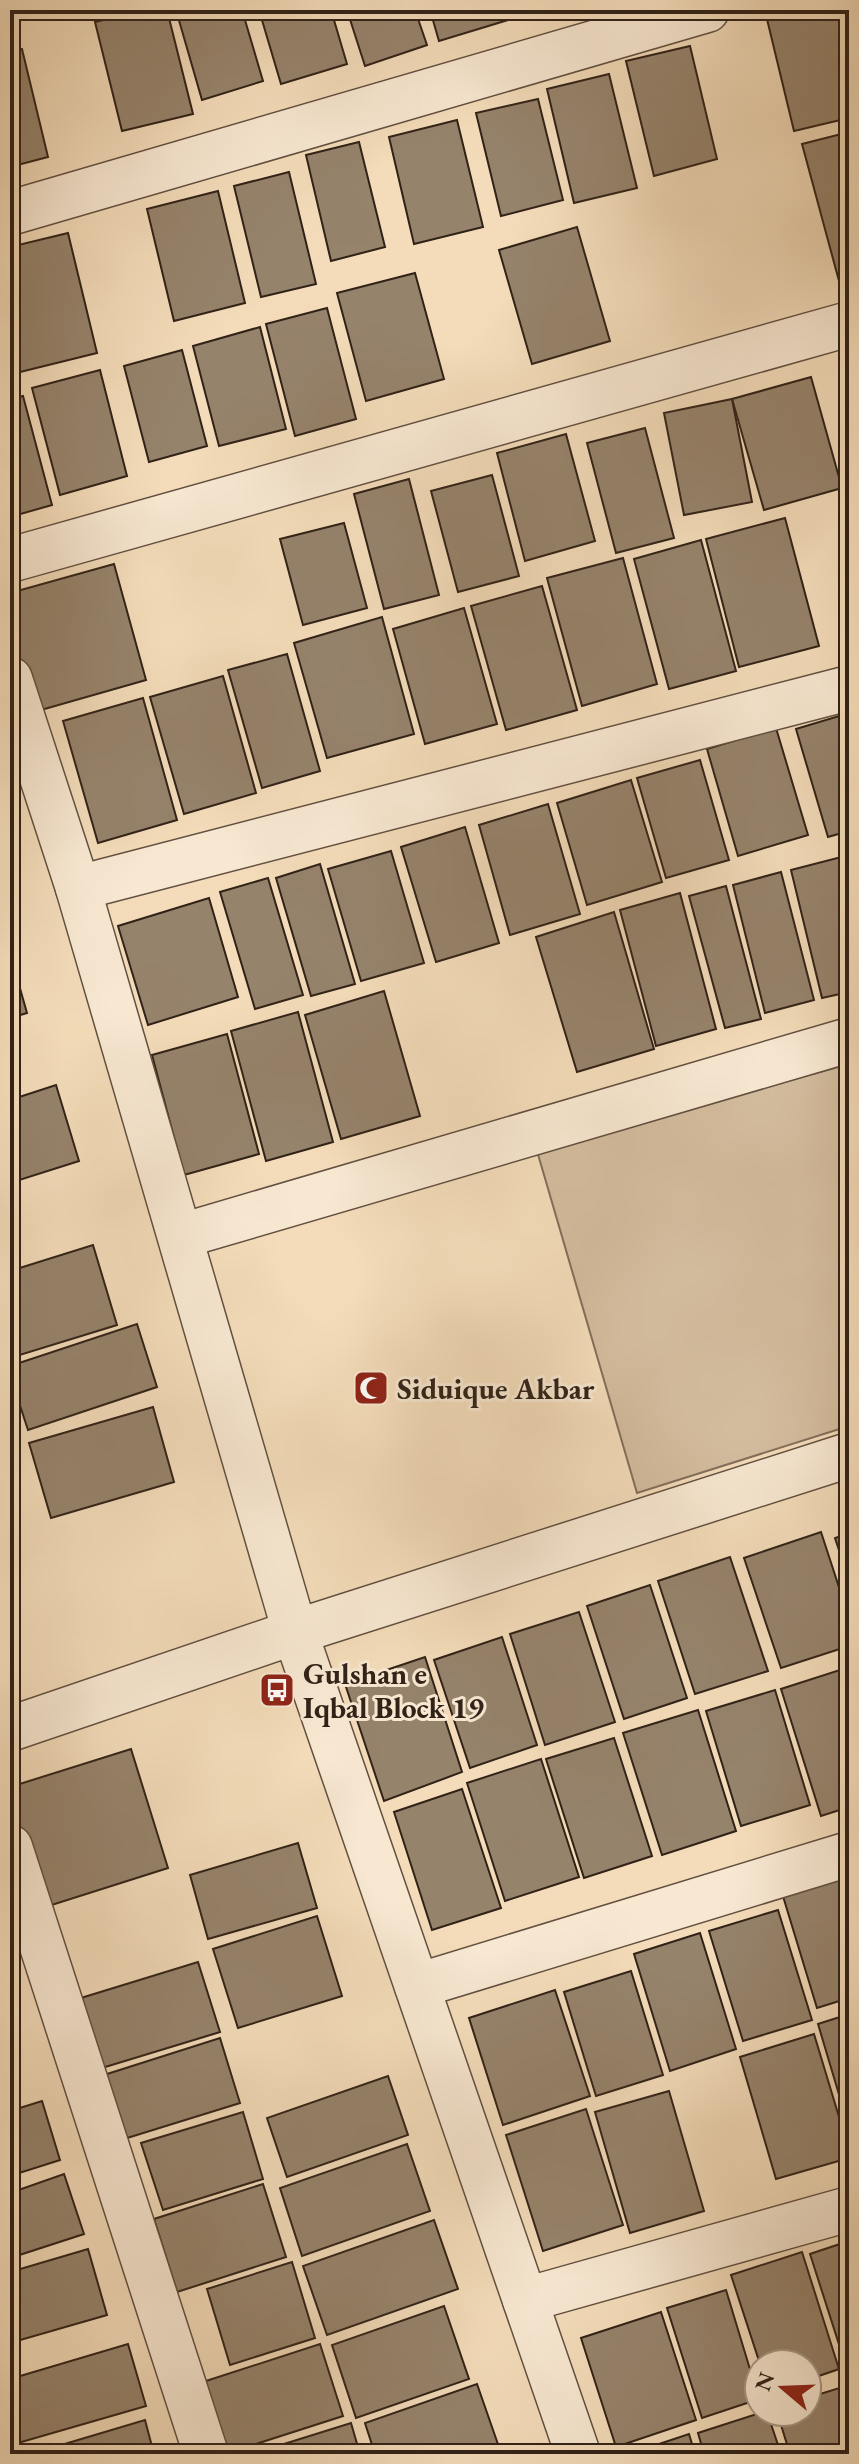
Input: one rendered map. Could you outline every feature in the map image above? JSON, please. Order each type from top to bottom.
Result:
[{"type":"street","points":[[10,213],[707,10]]},
{"type":"street","points":[[10,560],[849,324]]},
{"type":"street","points":[[10,679],[78,888],[295,1632],[578,2454]]},
{"type":"street","points":[[78,888],[849,688]]},
{"type":"street","points":[[181,1236],[849,1040]]},
{"type":"street","points":[[10,1729],[295,1632],[849,1455]]},
{"type":"street","points":[[10,1847],[206,2454]]},
{"type":"street","points":[[417,1986],[849,1854]]},
{"type":"street","points":[[525,2300],[849,2209]]},
{"type":"shaded area","points":[[849,1064],[849,1426],[637,1493],[537,1151]]},
{"type":"building","points":[[145,10],[167,10],[193,114],[122,131],[95,22]]},
{"type":"building","points":[[176,10],[242,10],[263,81],[202,100]]},
{"type":"building","points":[[259,10],[331,10],[347,64],[281,84]]},
{"type":"building","points":[[347,10],[415,10],[427,45],[365,66]]},
{"type":"building","points":[[430,10],[505,10],[508,20],[439,41]]},
{"type":"building","points":[[786,10],[844,10],[849,30],[849,118],[794,131],[766,15]]},
{"type":"building","points":[[690,46],[717,159],[654,176],[626,61]]},
{"type":"building","points":[[22,49],[48,157],[10,167],[10,52]]},
{"type":"building","points":[[609,74],[637,188],[574,203],[547,89]]},
{"type":"building","points":[[538,99],[563,200],[501,216],[476,113]]},
{"type":"building","points":[[457,120],[483,227],[414,244],[389,137]]},
{"type":"building","points":[[849,132],[849,278],[839,281],[802,144]]},
{"type":"building","points":[[359,142],[385,247],[331,261],[306,155]]},
{"type":"building","points":[[289,172],[316,284],[261,297],[234,186]]},
{"type":"building","points":[[218,191],[245,303],[174,321],[147,209]]},
{"type":"building","points":[[577,227],[610,341],[532,364],[499,250]]},
{"type":"building","points":[[68,233],[97,353],[16,373],[10,348],[10,247]]},
{"type":"building","points":[[415,273],[444,379],[366,401],[337,293]]},
{"type":"building","points":[[327,308],[356,419],[295,436],[266,324]]},
{"type":"building","points":[[260,327],[286,429],[219,446],[193,346]]},
{"type":"building","points":[[182,350],[207,446],[149,462],[124,366]]},
{"type":"building","points":[[100,370],[127,476],[60,495],[32,388]]},
{"type":"building","points":[[811,377],[842,488],[764,510],[732,399]]},
{"type":"building","points":[[23,396],[52,505],[10,517],[10,399]]},
{"type":"building","points":[[732,399],[752,502],[684,515],[664,413]]},
{"type":"building","points":[[645,428],[674,538],[616,553],[587,443]]},
{"type":"building","points":[[566,434],[595,541],[525,561],[497,453]]},
{"type":"building","points":[[492,475],[519,576],[458,592],[431,491]]},
{"type":"building","points":[[409,479],[439,595],[384,609],[354,494]]},
{"type":"building","points":[[785,518],[819,646],[739,667],[706,539]]},
{"type":"building","points":[[344,523],[367,608],[303,625],[280,539]]},
{"type":"building","points":[[701,540],[736,671],[669,689],[634,559]]},
{"type":"building","points":[[623,558],[657,684],[582,706],[547,578]]},
{"type":"building","points":[[114,564],[146,680],[34,712],[10,624],[10,593]]},
{"type":"building","points":[[542,586],[577,710],[506,730],[471,606]]},
{"type":"building","points":[[464,608],[497,724],[425,744],[393,629]]},
{"type":"building","points":[[382,617],[414,734],[327,758],[294,643]]},
{"type":"building","points":[[287,654],[320,771],[262,788],[228,670]]},
{"type":"building","points":[[223,676],[256,793],[184,814],[150,697]]},
{"type":"building","points":[[143,698],[177,820],[98,843],[63,721]]},
{"type":"building","points":[[849,713],[849,831],[828,837],[796,729]]},
{"type":"building","points":[[776,728],[808,835],[738,856],[707,749]]},
{"type":"building","points":[[700,760],[729,860],[666,878],[637,778]]},
{"type":"building","points":[[631,780],[662,882],[587,905],[557,803]]},
{"type":"building","points":[[548,804],[580,914],[510,935],[479,825]]},
{"type":"building","points":[[465,827],[499,943],[436,962],[401,847]]},
{"type":"building","points":[[391,851],[424,963],[361,981],[328,869]]},
{"type":"building","points":[[849,855],[849,992],[822,998],[791,870]]},
{"type":"building","points":[[320,864],[355,984],[311,996],[276,878]]},
{"type":"building","points":[[781,872],[814,1000],[765,1013],[733,885]]},
{"type":"building","points":[[268,878],[303,995],[255,1009],[220,892]]},
{"type":"building","points":[[726,886],[761,1019],[725,1028],[689,896]]},
{"type":"building","points":[[680,893],[716,1029],[656,1046],[620,910]]},
{"type":"building","points":[[209,898],[238,997],[148,1025],[118,926]]},
{"type":"building","points":[[614,912],[654,1049],[577,1072],[536,937]]},
{"type":"building","points":[[10,953],[27,1013],[10,1018]]},
{"type":"building","points":[[384,991],[420,1116],[341,1139],[305,1015]]},
{"type":"building","points":[[298,1012],[333,1142],[266,1161],[231,1031]]},
{"type":"building","points":[[227,1034],[259,1154],[184,1175],[152,1055]]},
{"type":"building","points":[[56,1085],[79,1161],[10,1183],[10,1100]]},
{"type":"building","points":[[93,1245],[117,1325],[10,1358],[10,1271]]},
{"type":"building","points":[[137,1324],[157,1387],[28,1430],[10,1375],[10,1366]]},
{"type":"building","points":[[153,1407],[174,1482],[51,1518],[29,1443]]},
{"type":"building","points":[[821,1532],[849,1618],[849,1646],[781,1668],[744,1558]]},
{"type":"building","points":[[849,1533],[849,1580],[835,1538]]},
{"type":"building","points":[[730,1557],[768,1671],[695,1694],[658,1581]]},
{"type":"building","points":[[650,1585],[687,1698],[624,1719],[587,1606]]},
{"type":"building","points":[[579,1612],[615,1722],[545,1745],[510,1634]]},
{"type":"building","points":[[502,1637],[537,1745],[470,1768],[434,1660]]},
{"type":"building","points":[[425,1657],[462,1772],[384,1801],[345,1684]]},
{"type":"building","points":[[849,1667],[849,1807],[821,1816],[781,1689]]},
{"type":"building","points":[[775,1690],[810,1805],[741,1826],[706,1711]]},
{"type":"building","points":[[698,1710],[736,1831],[662,1855],[623,1733]]},
{"type":"building","points":[[614,1738],[652,1856],[584,1878],[546,1759]]},
{"type":"building","points":[[131,1749],[168,1868],[39,1909],[10,1816],[10,1787]]},
{"type":"building","points":[[541,1759],[579,1877],[505,1901],[467,1783]]},
{"type":"building","points":[[462,1789],[501,1908],[432,1930],[394,1812]]},
{"type":"building","points":[[298,1843],[317,1908],[208,1939],[190,1875]]},
{"type":"building","points":[[849,1872],[849,1998],[817,2008],[782,1893]]},
{"type":"building","points":[[778,1910],[812,2020],[743,2041],[709,1931]]},
{"type":"building","points":[[317,1916],[342,1996],[238,2028],[213,1949]]},
{"type":"building","points":[[700,1933],[736,2049],[670,2071],[634,1954]]},
{"type":"building","points":[[198,1962],[220,2032],[102,2068],[81,1998]]},
{"type":"building","points":[[631,1971],[663,2075],[596,2096],[564,1992]]},
{"type":"building","points":[[555,1990],[590,2096],[503,2125],[469,2018]]},
{"type":"building","points":[[849,2014],[849,2128],[818,2024]]},
{"type":"building","points":[[814,2034],[849,2158],[776,2179],[740,2057]]},
{"type":"building","points":[[220,2038],[240,2103],[124,2139],[104,2075]]},
{"type":"building","points":[[388,2076],[408,2135],[287,2177],[267,2118]]},
{"type":"building","points":[[669,2091],[704,2211],[630,2233],[595,2112]]},
{"type":"building","points":[[42,2101],[60,2160],[10,2176],[10,2111]]},
{"type":"building","points":[[586,2109],[623,2225],[543,2251],[506,2135]]},
{"type":"building","points":[[243,2112],[263,2179],[163,2210],[141,2143]]},
{"type":"building","points":[[407,2144],[430,2211],[302,2256],[280,2188]]},
{"type":"building","points":[[64,2174],[84,2234],[10,2258],[10,2193]]},
{"type":"building","points":[[263,2184],[286,2257],[177,2292],[154,2219]]},
{"type":"building","points":[[434,2220],[458,2289],[327,2335],[303,2266]]},
{"type":"building","points":[[849,2241],[849,2361],[845,2363],[810,2254]]},
{"type":"building","points":[[88,2249],[107,2315],[10,2343],[10,2272]]},
{"type":"building","points":[[802,2252],[839,2369],[823,2374],[823,2348],[755,2348],[731,2275]]},
{"type":"building","points":[[292,2262],[315,2338],[230,2365],[207,2289]]},
{"type":"building","points":[[726,2290],[744,2348],[743,2404],[702,2418],[667,2308]]},
{"type":"building","points":[[444,2306],[469,2379],[356,2418],[332,2345]]},
{"type":"building","points":[[661,2312],[696,2420],[616,2447],[581,2338]]},
{"type":"building","points":[[128,2344],[146,2406],[18,2443],[10,2414],[10,2379]]},
{"type":"building","points":[[320,2344],[343,2416],[225,2454],[203,2382]]},
{"type":"building","points":[[477,2384],[500,2450],[487,2454],[375,2454],[365,2423]]},
{"type":"building","points":[[849,2385],[849,2454],[790,2454],[782,2428],[823,2428],[823,2393]]},
{"type":"building","points":[[743,2418],[743,2428],[772,2428],[781,2454],[704,2454],[698,2433]]},
{"type":"building","points":[[145,2420],[154,2454],[31,2454]]},
{"type":"building","points":[[351,2423],[360,2454],[252,2454]]},
{"type":"building","points":[[689,2434],[695,2454],[629,2454]]},
{"type":"place","name":"Siduique Akbar","points":[[371,1388]]},
{"type":"place","name":"Gulshan e Iqbal Block 19","points":[[277,1690]]}]
